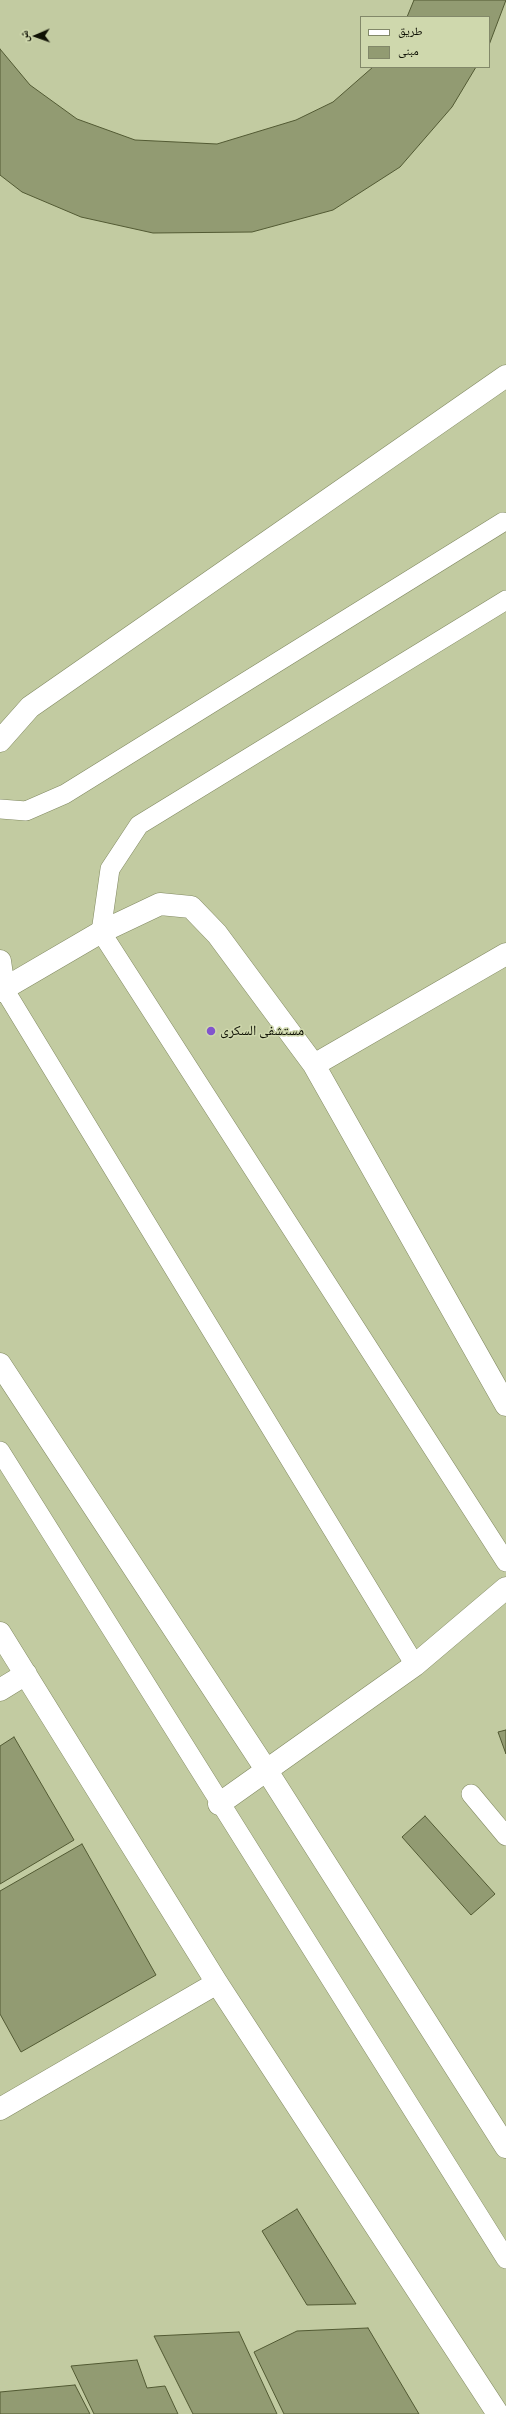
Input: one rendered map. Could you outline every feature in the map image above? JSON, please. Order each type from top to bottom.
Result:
[{"type":"street","points":[[0,741],[30,707],[506,376]]},
{"type":"street","points":[[0,961],[2,990],[101,932],[160,904],[192,907],[218,934],[314,1065],[498,1374],[506,1405]]},
{"type":"street","points":[[314,1065],[506,954]]},
{"type":"street","points":[[0,1364],[267,1771],[506,2147]]},
{"type":"street","points":[[219,1804],[415,1665],[506,1588]]},
{"type":"street","points":[[0,1633],[218,1983],[498,2414]]},
{"type":"street","points":[[0,1690],[26,1674]]},
{"type":"street","points":[[0,2109],[218,1983]]},
{"type":"lane","points":[[0,809],[26,811],[65,794],[503,522]]},
{"type":"lane","points":[[506,600],[138,825],[110,869],[101,932],[506,1562]]},
{"type":"lane","points":[[2,990],[415,1665]]},
{"type":"lane","points":[[0,1451],[219,1804],[506,2259]]},
{"type":"lane","points":[[471,1794],[506,1836]]},
{"type":"building","points":[[414,0],[506,0],[490,42],[490,16],[407,16]]},
{"type":"building","points":[[0,49],[30,85],[77,119],[135,140],[217,144],[296,120],[333,102],[372,68],[475,68],[452,107],[400,167],[333,210],[252,232],[153,233],[81,217],[22,192],[0,175]]},
{"type":"building","points":[[506,1730],[506,1754],[498,1732]]},
{"type":"building","points":[[14,1737],[74,1840],[0,1884],[0,1746]]},
{"type":"building","points":[[425,1816],[495,1894],[471,1915],[402,1837]]},
{"type":"building","points":[[82,1844],[156,1975],[21,2052],[0,2014],[0,1891]]},
{"type":"building","points":[[297,2209],[356,2304],[307,2305],[262,2231]]},
{"type":"building","points":[[368,2328],[419,2414],[284,2414],[254,2352],[297,2331]]},
{"type":"building","points":[[239,2332],[277,2414],[193,2414],[154,2336]]},
{"type":"building","points":[[137,2360],[147,2388],[165,2386],[178,2414],[94,2414],[71,2366]]},
{"type":"building","points":[[75,2385],[90,2414],[0,2414],[0,2392]]},
{"type":"place","name":"مستشفى السكرى","points":[[211,1031]]}]
